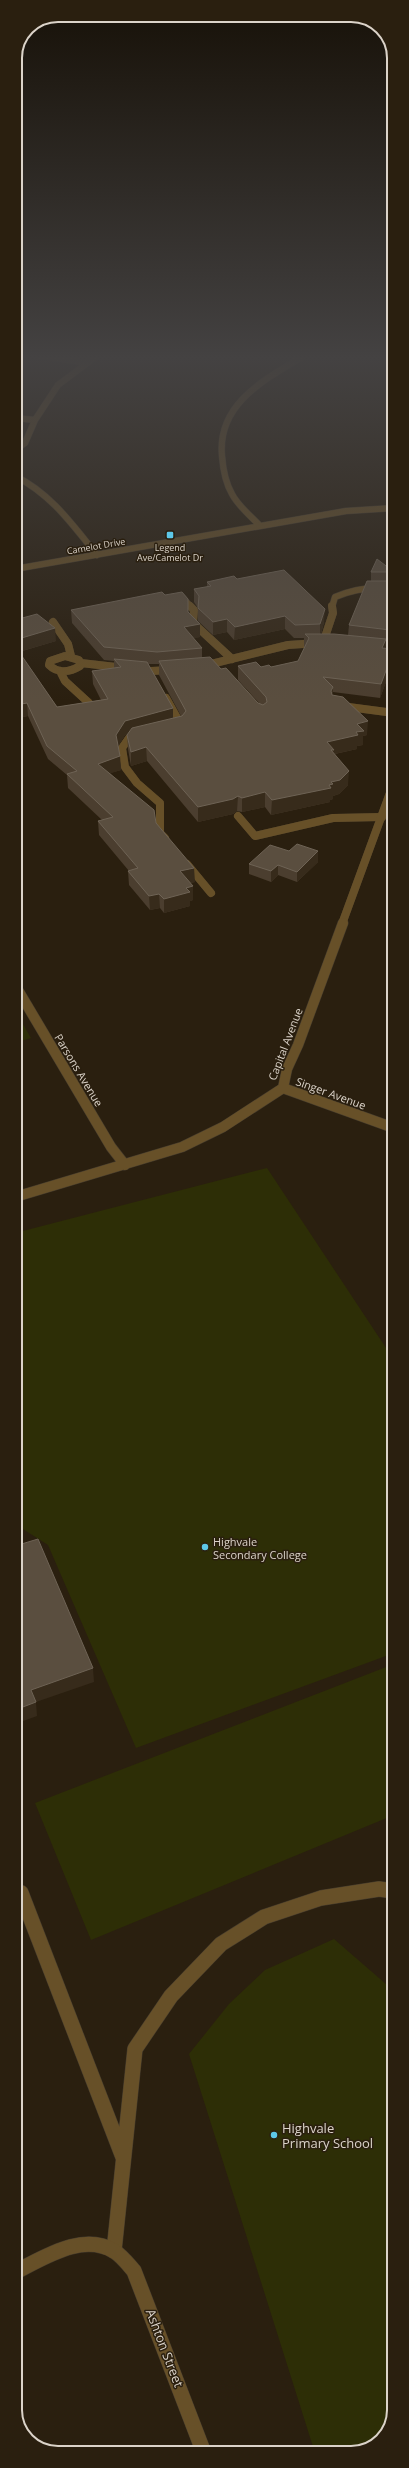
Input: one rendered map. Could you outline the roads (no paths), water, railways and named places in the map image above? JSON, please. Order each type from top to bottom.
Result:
[{"type":"street","points":[[223,470],[232,495],[260,526]]},
{"type":"street","points":[[22,479],[30,483],[54,501],[97,554]]},
{"type":"street","name":"Camelot Drive","points":[[22,568],[346,511],[387,508]]},
{"type":"street","points":[[323,643],[333,613],[332,606],[335,597],[348,591],[365,587],[384,588]]},
{"type":"street","points":[[182,597],[194,610],[193,622],[232,659]]},
{"type":"street","points":[[53,622],[68,644],[71,656]]},
{"type":"street","points":[[195,668],[219,667],[232,659],[263,650],[297,643],[331,644]]},
{"type":"street","points":[[81,663],[76,669],[60,671],[50,668],[50,661],[59,656],[71,656],[79,660],[81,663],[153,674],[181,669]]},
{"type":"street","points":[[60,671],[65,681],[89,703]]},
{"type":"street","points":[[162,691],[181,724],[168,727]]},
{"type":"street","points":[[335,705],[387,712]]},
{"type":"street","points":[[149,731],[129,738],[122,748],[125,767],[137,783],[160,803],[160,833],[170,845]]},
{"type":"street","name":"Capital Avenue","points":[[22,1195],[182,1147],[223,1127],[283,1088],[287,1069],[382,817],[387,810]]},
{"type":"street","points":[[238,816],[255,836],[333,818],[382,817]]},
{"type":"street","points":[[180,857],[211,894]]},
{"type":"street","name":"Parsons Avenue","points":[[22,997],[111,1147],[125,1165]]},
{"type":"street","name":"Singer Avenue","points":[[283,1088],[387,1125]]},
{"type":"street","points":[[22,2269],[63,2251],[88,2243],[114,2251],[135,2049],[171,1996],[221,1944],[264,1917],[321,1898],[379,1889],[387,1891]]},
{"type":"street","points":[[22,1896],[124,2159]]},
{"type":"street","name":"Ashton Street","points":[[114,2251],[134,2271],[201,2446]]},
{"type":"place","name":"Legend Ave/Camelot Dr","points":[[170,535]]},
{"type":"place","name":"Highvale Secondary College","points":[[205,1547]]},
{"type":"place","name":"Highvale Primary School","points":[[274,2135]]}]
